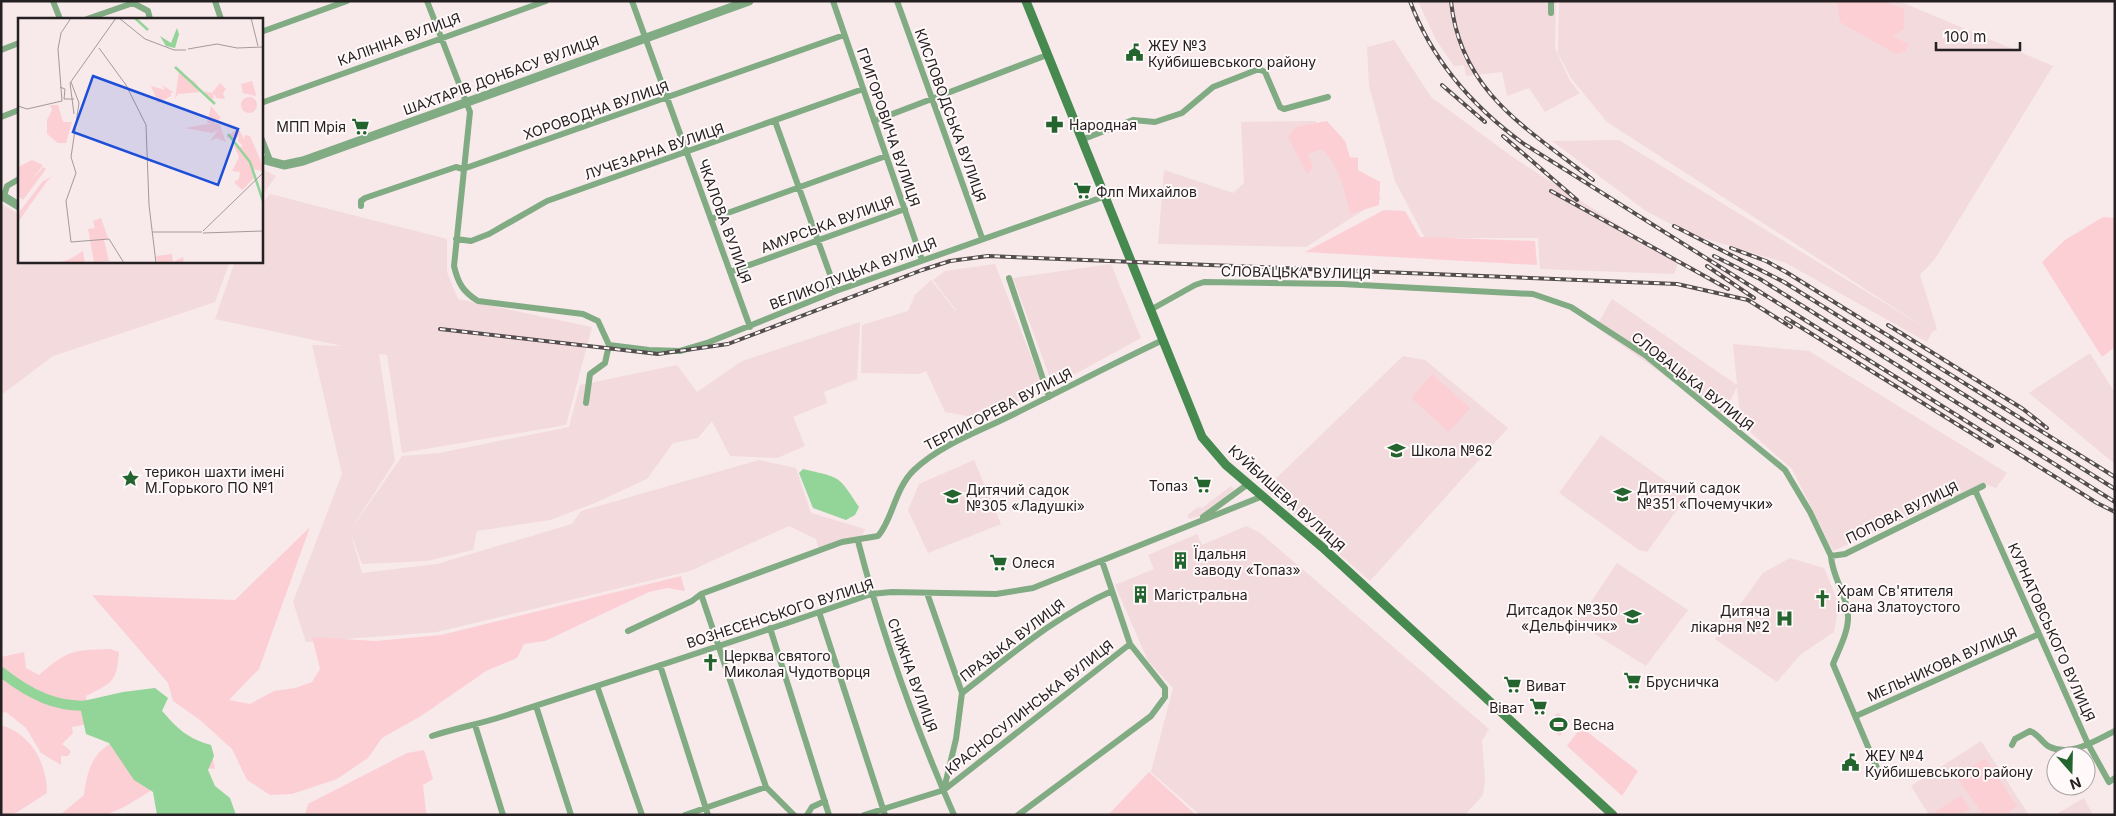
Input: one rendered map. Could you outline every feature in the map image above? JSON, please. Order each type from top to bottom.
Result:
[{"type":"main road","name":"КУЙБИШЕВА ВУЛИЦЯ","points":[[1026,1],[1104,197],[1152,309],[1202,437],[1226,465],[1504,712],[1614,815]]},
{"type":"street","points":[[53,1],[60,18]]},
{"type":"street","points":[[215,1],[221,18]]},
{"type":"street","points":[[262,32],[347,1]]},
{"type":"street","points":[[427,1],[470,112],[454,266],[458,281],[466,293],[478,301],[583,314],[598,321],[609,345],[605,363],[590,374],[586,403]]},
{"type":"street","name":"КАЛІНІНА ВУЛИЦЯ","points":[[262,103],[546,1]]},
{"type":"street","name":"ЧКАЛОВА ВУЛИЦЯ","points":[[632,1],[750,327]]},
{"type":"street","name":"ШАХТАРІВ ДОНБАСУ ВУЛИЦЯ","points":[[265,160],[284,165],[294,164],[749,1]]},
{"type":"street","name":"ГРИГОРОВИЧА ВУЛИЦЯ","points":[[833,1],[922,260]]},
{"type":"street","name":"КИСЛОВОДСЬКА ВУЛИЦЯ","points":[[897,1],[982,238]]},
{"type":"street","points":[[1551,1],[1551,13]]},
{"type":"street","points":[[90,18],[132,3],[148,11],[150,18]]},
{"type":"street","name":"ХОРОВОДНА ВУЛИЦЯ","points":[[361,206],[361,201],[365,198],[456,167],[464,170],[844,35]]},
{"type":"street","points":[[1,50],[18,44]]},
{"type":"street","points":[[874,120],[1047,54]]},
{"type":"street","points":[[1081,140],[1134,120],[1155,122],[1182,113],[1213,87],[1259,69],[1264,72],[1280,106],[1284,109],[1328,97]]},
{"type":"street","name":"ЛУЧЕЗАРНА ВУЛИЦЯ","points":[[456,239],[471,241],[489,234],[547,202],[863,89]]},
{"type":"street","points":[[1,116],[18,110]]},
{"type":"street","points":[[775,121],[836,291]]},
{"type":"street","points":[[262,143],[265,160]]},
{"type":"street","points":[[711,219],[886,156]]},
{"type":"street","points":[[18,180],[7,186],[2,195],[18,205]]},
{"type":"street","name":"ВЕЛИКОЛУЦЬКА ВУЛИЦЯ","points":[[609,345],[649,350],[680,351],[750,327],[836,291],[982,238],[1104,197]]},
{"type":"street","name":"АМУРСЬКА ВУЛИЦЯ","points":[[730,272],[905,208]]},
{"type":"street","points":[[1009,278],[1049,397]]},
{"type":"street","name":"СЛОВАЦЬКА ВУЛИЦЯ","points":[[1152,309],[1204,282],[1400,287],[1533,294],[1572,307],[1645,355],[1785,470],[1810,512],[1831,556],[1831,564],[1848,614],[1848,624],[1833,664],[1877,768]]},
{"type":"street","name":"ТЕРПИГОРЕВА ВУЛИЦЯ","points":[[628,632],[692,601],[701,594],[842,542],[874,537],[881,533],[897,494],[911,473],[922,463],[947,447],[1097,371],[1164,340]]},
{"type":"street","name":"ВОЗНЕСЕНСЬКОГО ВУЛИЦЯ","points":[[1196,522],[1248,484]]},
{"type":"street","name":"ПОПОВА ВУЛИЦЯ","points":[[1831,556],[1845,554],[1983,486]]},
{"type":"street","name":"КУРНАТОВСЬКОГО ВУЛИЦЯ","points":[[1975,490],[2088,744],[2112,780]]},
{"type":"street","name":"ВОЗНЕСЕНСЬКОГО ВУЛИЦЯ","points":[[432,736],[464,725],[475,725],[598,686],[871,594],[996,594],[1033,588],[1263,496]]},
{"type":"street","name":"СНІЖНА ВУЛИЦЯ","points":[[858,541],[871,594],[919,731],[954,815]]},
{"type":"street","points":[[1018,815],[1151,716],[1165,697],[1165,688],[1130,644],[1102,561]]},
{"type":"street","name":"ПРАЗЬКА ВУЛИЦЯ","points":[[944,790],[956,739],[962,694],[1048,626],[1081,605],[1112,591]]},
{"type":"street","points":[[927,593],[962,694]]},
{"type":"street","points":[[701,594],[766,787],[794,815]]},
{"type":"street","points":[[819,612],[884,812]]},
{"type":"street","points":[[770,628],[829,815]]},
{"type":"street","name":"МЕЛЬНИКОВА ВУЛИЦЯ","points":[[1856,716],[2039,634]]},
{"type":"street","name":"КРАСНОСУЛИНСЬКА ВУЛИЦЯ","points":[[944,790],[1130,644]]},
{"type":"street","points":[[660,665],[707,811]]},
{"type":"street","points":[[598,686],[642,815]]},
{"type":"street","points":[[536,706],[571,815]]},
{"type":"street","points":[[475,725],[503,815]]},
{"type":"street","points":[[2012,745],[2014,739],[2030,731],[2047,746],[2064,750],[2088,744],[2115,731]]},
{"type":"street","points":[[685,815],[707,811],[766,787]]},
{"type":"street","points":[[864,815],[884,812],[944,790]]},
{"type":"street","points":[[807,815],[812,807],[825,801]]},
{"type":"shaded area","points":[[1418,1],[1556,1],[1555,48],[1570,81],[1580,93],[1545,112],[1529,88],[1507,96],[1502,72],[1466,76],[1464,65],[1454,66],[1436,40]]},
{"type":"shaded area","points":[[1559,1],[1899,1],[2053,66],[1935,259],[1920,275],[1937,329],[1932,332],[1927,342],[1786,263],[1690,234],[1646,211],[1552,141],[1619,140],[1927,329],[1607,122],[1571,78],[1558,53]]},
{"type":"shaded area","points":[[1837,1],[1884,1],[1904,9],[1904,29],[1893,37],[1909,44],[1906,51],[1896,54],[1840,22]]},
{"type":"shaded area","points":[[1394,40],[1431,97],[1514,158],[1678,263],[1674,274],[1540,269],[1538,238],[1425,238],[1395,181],[1369,86],[1367,47]]},
{"type":"shaded area","points":[[1315,121],[1381,199],[1306,247],[1158,244],[1164,170],[1233,193],[1244,183],[1241,122]]},
{"type":"shaded area","points":[[1327,121],[1345,141],[1350,157],[1358,158],[1358,170],[1380,182],[1379,205],[1350,214],[1337,171],[1322,149],[1308,154],[1313,167],[1307,174],[1288,137],[1296,127]]},
{"type":"shaded area","points":[[262,169],[276,176],[262,196]]},
{"type":"shaded area","points":[[270,194],[447,239],[447,272],[458,299],[592,327],[566,425],[402,453],[387,355],[379,354],[395,461],[350,531],[362,573],[437,564],[572,524],[581,511],[759,460],[796,468],[811,513],[865,529],[861,538],[819,551],[816,539],[789,526],[690,571],[437,632],[306,642],[293,602],[342,474],[312,345],[342,346],[215,319],[235,262],[262,262],[262,204]]},
{"type":"shaded area","points":[[1,204],[18,213],[18,262],[230,262],[215,302],[53,356],[1,395]]},
{"type":"shaded area","points":[[1384,210],[1405,211],[1420,237],[1535,241],[1537,265],[1305,252]]},
{"type":"shaded area","points":[[2103,217],[2115,218],[2115,347],[2102,357],[2042,262],[2065,240]]},
{"type":"shaded area","points":[[995,264],[1044,390],[978,418],[945,412],[926,371],[919,374],[861,373],[862,325],[908,311],[915,295],[931,280],[955,310],[950,314],[956,310],[933,280],[945,271]]},
{"type":"shaded area","points":[[1111,264],[1141,338],[1053,386],[1013,278]]},
{"type":"shaded area","points":[[1612,299],[1737,385],[1733,344],[1809,351],[2007,473],[1996,488],[1985,484],[1833,551],[1792,469],[1741,424],[1737,387],[1722,416],[1596,327]]},
{"type":"shaded area","points":[[860,322],[857,379],[824,392],[827,403],[793,417],[805,446],[777,458],[730,456],[712,421],[698,438],[673,443],[647,479],[595,503],[550,520],[477,531],[473,550],[427,561],[362,564],[350,531],[402,456],[439,453],[569,427],[580,385],[677,365],[697,392],[742,361]]},
{"type":"shaded area","points":[[2090,353],[2115,393],[2115,464],[2029,393]]},
{"type":"shaded area","name":"Школа №62","points":[[1403,356],[1425,360],[1508,428],[1370,581],[1265,489]]},
{"type":"shaded area","points":[[1432,374],[1470,408],[1449,432],[1411,398]]},
{"type":"shaded area","name":"Дитячий садок №351 «Почемучки»","points":[[1601,435],[1687,496],[1647,552],[1639,550],[1559,493]]},
{"type":"shaded area","name":"Дитячий садок №305 «Ладушкі»","points":[[974,460],[1001,524],[928,553],[908,510],[919,484]]},
{"type":"shaded area","points":[[803,469],[831,476],[842,483],[859,507],[855,515],[846,520],[813,508],[799,473]]},
{"type":"shaded area","points":[[1231,486],[1234,490],[1200,516],[1189,519],[1187,515],[1198,507],[1202,508]]},
{"type":"shaded area","points":[[1246,526],[1259,532],[1489,729],[1482,741],[1485,779],[1483,795],[1465,815],[1200,815],[1151,772],[1173,688],[1148,661],[1115,585],[1154,569],[1148,555],[1197,534],[1202,545]]},
{"type":"shaded area","points":[[310,527],[259,669],[229,700],[250,704],[274,691],[295,688],[312,682],[320,669],[312,637],[375,641],[441,635],[681,576],[685,591],[667,588],[649,592],[545,641],[524,644],[517,658],[486,671],[421,716],[382,738],[368,758],[337,779],[292,794],[270,795],[247,780],[232,749],[200,720],[173,701],[168,683],[92,595],[235,600]]},
{"type":"shaded area","name":"Дитяча лікарня №2","points":[[1790,558],[1824,568],[1839,604],[1834,632],[1800,655],[1777,682],[1715,639],[1763,573]]},
{"type":"shaded area","name":"Дитсадок №350 «Дельфінчик»","points":[[1617,563],[1688,610],[1646,666],[1577,623]]},
{"type":"shaded area","points":[[110,649],[119,652],[115,676],[102,688],[86,696],[88,724],[72,727],[73,733],[62,744],[71,751],[68,756],[61,756],[61,765],[41,753],[26,728],[6,712],[1,713],[1,657],[24,652],[26,668],[39,675],[64,656],[72,653]]},
{"type":"shaded area","points":[[155,688],[168,698],[162,711],[173,723],[189,736],[211,745],[214,756],[208,770],[215,786],[230,798],[236,815],[157,815],[153,792],[134,780],[109,743],[86,734],[79,702],[123,692]]},
{"type":"shaded area","name":"Весна","points":[[1557,713],[1570,721],[1560,736],[1547,727]]},
{"type":"shaded area","points":[[1,725],[12,729],[29,743],[40,761],[46,782],[47,793],[11,815],[1,815]]},
{"type":"shaded area","points":[[1581,727],[1638,771],[1622,796],[1567,746]]},
{"type":"shaded area","points":[[166,730],[180,731],[194,748],[213,759],[215,769],[185,772],[171,778],[117,810],[103,815],[60,815],[84,795],[87,776],[93,762],[109,744],[121,739]]},
{"type":"shaded area","points":[[1981,741],[2029,815],[1929,815],[1911,786]]},
{"type":"shaded area","points":[[424,750],[433,779],[423,785],[428,815],[305,815],[308,804],[407,753]]},
{"type":"shaded area","points":[[1985,758],[2017,806],[2005,815],[1983,815],[1957,777]]},
{"type":"shaded area","points":[[1149,772],[1196,815],[1108,815]]},
{"type":"shaded area","points":[[1961,795],[1970,809],[1961,815],[1937,815],[1935,812]]},
{"type":"shaded area","points":[[2084,798],[2093,815],[2055,815]]},
{"type":"waterway","points":[[1,672],[22,687],[55,702],[67,705],[93,705]]},
{"type":"railway","points":[[1410,1],[1430,43],[1456,81],[1505,130],[1524,144],[2097,503],[2115,512]]},
{"type":"railway","points":[[1451,1],[1457,33],[1468,60],[1483,84],[1501,106],[1522,125],[1593,180]]},
{"type":"railway","points":[[1442,85],[1485,122]]},
{"type":"railway","points":[[1503,136],[1577,200]]},
{"type":"railway","points":[[1551,191],[1728,289]]},
{"type":"railway","points":[[1674,226],[1784,282],[2115,489]]},
{"type":"railway","points":[[1731,248],[1766,261],[1786,272],[2115,477]]},
{"type":"railway","points":[[440,329],[658,354],[728,344],[922,270],[950,261],[988,256],[1677,284],[1748,300],[1791,327]]},
{"type":"railway","points":[[1714,256],[1760,279],[2115,502]]},
{"type":"railway","points":[[1707,266],[1754,298]]},
{"type":"railway","points":[[1786,318],[1992,446]]},
{"type":"railway","points":[[1888,325],[2023,409],[2047,428]]},
{"type":"place","name":"ЖЕУ №3 Куйбишевського району","points":[[1134,53]]},
{"type":"place","name":"Народная","points":[[1055,124]]},
{"type":"place","name":"МПП Мрія","points":[[360,126]]},
{"type":"place","name":"Флп Михайлов","points":[[1082,191]]},
{"type":"place","name":"Школа №62","points":[[1397,450]]},
{"type":"place","name":"терикон шахти імені М.Горького ПО №1","points":[[131,479]]},
{"type":"place","name":"Топаз","points":[[1202,485]]},
{"type":"place","name":"Дитячий садок №351 «Почемучки»","points":[[1623,495]]},
{"type":"place","name":"Дитячий садок №305 «Ладушкі»","points":[[952,497]]},
{"type":"place","name":"Їдальня заводу «Топаз»","points":[[1180,561]]},
{"type":"place","name":"Олеся","points":[[998,562]]},
{"type":"place","name":"Магістральна","points":[[1140,594]]},
{"type":"place","name":"Храм Св'ятителя іоана Златоустого","points":[[1823,598]]},
{"type":"place","name":"Дитсадок №350 «Дельфінчик»","points":[[1632,617]]},
{"type":"place","name":"Дитяча лікарня №2","points":[[1784,618]]},
{"type":"place","name":"Церква святого Миколая Чудотворця","points":[[710,663]]},
{"type":"place","name":"Брусничка","points":[[1632,681]]},
{"type":"place","name":"Виват","points":[[1512,685]]},
{"type":"place","name":"Віват","points":[[1538,707]]},
{"type":"place","name":"Весна","points":[[1559,724]]},
{"type":"place","name":"ЖЕУ №4 Куйбишевського району","points":[[1851,763]]}]
